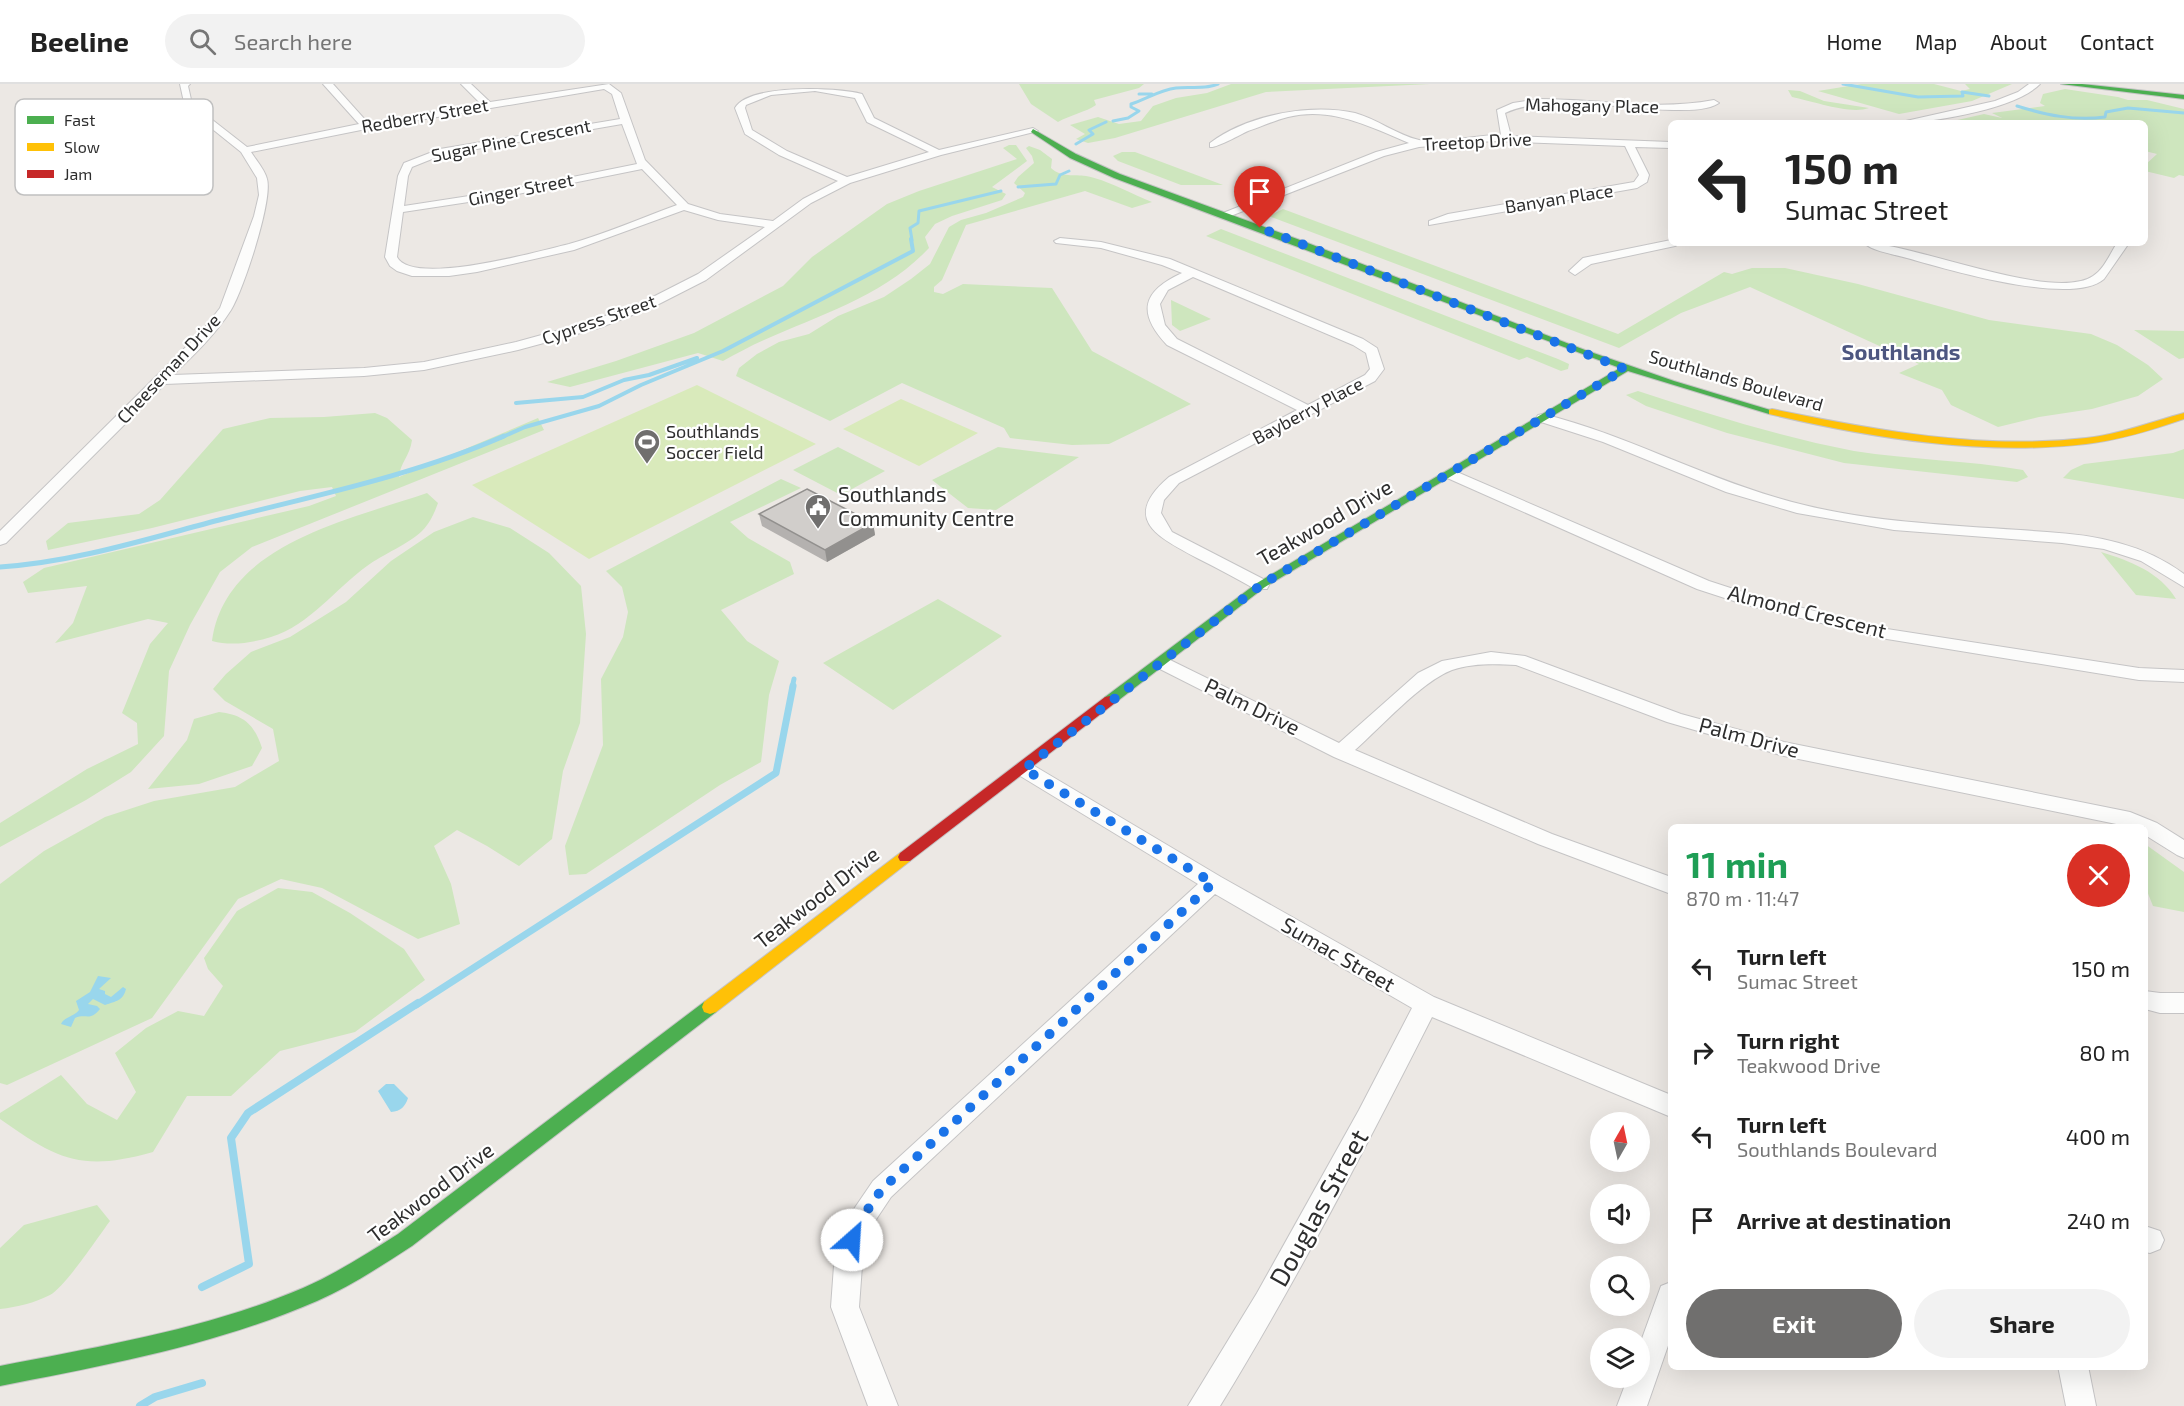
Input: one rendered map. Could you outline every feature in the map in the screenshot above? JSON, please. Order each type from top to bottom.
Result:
[{"type":"street","name":"Cheeseman Drive","points":[[185,84],[183,86],[186,99]]},
{"type":"street","points":[[328,84],[366,126]]},
{"type":"street","points":[[466,84],[487,105]]},
{"type":"street","points":[[1916,120],[1998,103],[2021,94],[2035,84]]},
{"type":"street","points":[[2064,84],[2184,97]]},
{"type":"street","name":"Redberry Street","points":[[245,150],[366,126],[604,85]]},
{"type":"street","points":[[604,85],[616,93],[624,121],[643,166],[684,206],[718,217],[774,225]]},
{"type":"street","points":[[846,181],[783,153],[748,132],[740,108],[742,103],[760,94],[780,90],[843,91],[858,96],[870,120],[938,153]]},
{"type":"street","name":"Mahogany Place","points":[[1507,138],[1500,112],[1519,104],[1546,102],[1686,107],[1714,103]]},
{"type":"street","points":[[1214,145],[1226,136],[1287,114],[1315,111],[1354,116],[1419,144]]},
{"type":"street","name":"Sugar Pine Crescent","points":[[624,121],[460,148],[418,159],[408,165],[403,176],[391,257],[394,263],[411,272],[437,273],[477,268],[574,246],[684,206]]},
{"type":"street","name":"Cheeseman Drive","points":[[0,540],[207,334],[226,308],[256,225],[264,195],[262,178],[245,150],[213,125]]},
{"type":"street","name":"Cypress Street","points":[[162,380],[364,372],[442,363],[518,346],[594,325],[666,297],[731,258],[807,201],[846,181],[938,153],[1033,131]]},
{"type":"street","name":"Southlands Boulevard","points":[[1033,131],[1060,149],[1096,167],[1625,369],[1763,411],[1850,429],[1920,439],[2016,444],[2064,442],[2141,430],[2184,416]]},
{"type":"street","name":"Treetop Drive","points":[[1224,216],[1380,154],[1419,144],[1465,139],[1507,138],[1668,145]]},
{"type":"street","name":"Banyan Place","points":[[1433,223],[1448,217],[1637,185],[1643,180],[1644,175],[1628,143]]},
{"type":"street","name":"Ginger Street","points":[[398,210],[508,193],[643,166]]},
{"type":"street","name":"Bayberry Place","points":[[1060,241],[1081,241],[1134,253],[1194,272],[1358,342],[1372,351],[1377,369],[1370,378],[1174,480],[1162,490],[1152,509],[1157,526],[1166,535],[1261,585]]},
{"type":"street","points":[[1575,271],[1582,262],[1668,244]]},
{"type":"street","points":[[1882,246],[2030,283],[2057,286],[2081,285],[2096,279],[2121,246]]},
{"type":"street","points":[[1194,272],[1167,285],[1157,293],[1154,313],[1161,332],[1172,342],[1309,411]]},
{"type":"street","name":"Teakwood Drive","points":[[0,1376],[165,1343],[240,1322],[358,1272],[442,1212],[910,852],[1024,769],[1261,585],[1625,369]]},
{"type":"street","points":[[1543,418],[1605,438],[1731,489],[1798,509],[1954,531],[2079,538],[2141,555],[2184,582]]},
{"type":"street","name":"Almond Crescent","points":[[1450,474],[1694,581],[1749,600],[1887,634],[2139,674],[2184,676]]},
{"type":"street","name":"Palm Drive","points":[[1341,752],[1425,677],[1448,665],[1491,658],[1519,660],[1674,718],[1784,749],[2123,817],[2140,824]]},
{"type":"street","name":"Palm Drive","points":[[1162,663],[1341,752],[1545,839],[1668,885]]},
{"type":"street","name":"Sumac Street","points":[[1024,769],[1213,883],[1426,1004],[1668,1105]]},
{"type":"street","name":"Palm Drive","points":[[2148,827],[2184,850]]},
{"type":"street","points":[[883,1406],[845,1307],[849,1252],[855,1228],[882,1189],[1213,883]]},
{"type":"street","points":[[2148,1001],[2184,1003]]},
{"type":"street","name":"Douglas Street","points":[[1203,1406],[1267,1303],[1368,1118],[1426,1004]]},
{"type":"street","points":[[1632,1406],[1668,1304]]},
{"type":"street","points":[[2074,1370],[2081,1406]]},
{"type":"green space","points":[[1019,84],[1144,84],[1139,88],[1094,100],[1096,105],[1058,122],[1031,104]]},
{"type":"green space","points":[[1231,84],[1430,84],[1266,92],[1115,138],[1088,143],[1076,139],[1085,134],[1070,125],[1098,117],[1119,124],[1141,121],[1153,106],[1176,98],[1207,93]]},
{"type":"green space","points":[[1861,84],[1934,84],[1961,91],[1970,89],[1965,84],[2012,84],[1972,101],[1899,114],[1818,91]]},
{"type":"green space","points":[[2065,89],[2128,100],[2147,100],[2184,109],[2184,176],[2179,175],[2174,178],[2148,172],[2148,162],[2157,154],[2148,152],[2148,120],[1957,120],[1984,114],[2002,118],[1992,113],[2045,106],[2040,103],[2043,94]]},
{"type":"green space","points":[[1788,90],[1800,91],[1824,101],[1869,108],[1852,110],[1831,107],[1792,97]]},
{"type":"green space","points":[[1016,145],[1027,161],[992,187],[1006,194],[1002,200],[935,224],[925,237],[929,248],[911,265],[892,279],[851,302],[759,342],[723,361],[698,353],[570,387],[547,382],[616,361],[694,333],[783,286],[812,257],[887,204],[919,191],[1017,159],[1003,148]]},
{"type":"green space","points":[[1029,146],[1040,150],[1052,159],[1051,168],[1059,173],[1094,178],[1152,202],[1132,208],[1085,191],[966,225],[942,280],[934,287],[934,292],[943,294],[963,284],[1052,288],[1092,351],[1191,404],[1109,444],[1072,445],[1010,438],[1004,428],[902,383],[830,421],[736,376],[739,368],[757,354],[779,342],[809,334],[838,316],[884,297],[911,279],[930,264],[949,227],[961,220],[986,213],[1023,197],[1025,193],[1014,183],[1034,163],[1026,148]]},
{"type":"green space","points":[[1122,152],[1135,152],[1223,185],[1181,185],[1118,161],[1113,156]]},
{"type":"green space","points":[[1283,209],[1618,334],[1724,272],[1732,274],[1752,268],[1785,268],[1858,284],[1989,320],[2091,334],[2117,345],[2148,365],[2163,379],[2138,396],[2092,409],[2039,417],[1998,427],[1951,405],[1942,390],[1899,373],[1919,364],[1750,287],[1681,313],[1619,348],[1269,216]]},
{"type":"green space","points":[[1221,229],[1558,359],[1569,364],[1568,369],[1561,371],[1527,357],[1519,360],[1206,236]]},
{"type":"green space","points":[[1171,300],[1211,319],[1180,331],[1172,325]]},
{"type":"green space","points":[[2134,330],[2184,331],[2184,358],[2179,359]]},
{"type":"green space","name":"Southlands Soccer Field","points":[[697,385],[816,444],[589,559],[472,485]]},
{"type":"green space","points":[[1638,391],[1745,424],[1826,445],[1875,454],[2023,470],[2028,477],[2017,482],[1844,463],[1727,433],[1646,406],[1626,395]]},
{"type":"green space","points":[[901,399],[978,433],[919,466],[843,429]]},
{"type":"green space","points":[[375,413],[387,418],[412,440],[399,477],[538,418],[544,430],[252,547],[220,572],[190,625],[169,671],[164,736],[131,772],[86,800],[0,847],[0,823],[87,769],[138,744],[137,723],[122,713],[150,644],[168,623],[148,619],[55,643],[73,623],[87,586],[28,593],[23,582],[44,568],[309,506],[336,496],[332,487],[300,491],[152,528],[48,550],[46,541],[68,523],[139,514],[160,500],[223,429],[270,418]]},
{"type":"green space","points":[[838,447],[885,471],[841,495],[793,470]]},
{"type":"green space","points":[[998,447],[1079,457],[996,510],[968,508],[932,480]]},
{"type":"green space","points":[[2184,449],[2184,499],[2063,478],[2071,470],[2084,464],[2173,453]]},
{"type":"green space","points":[[781,479],[801,488],[730,522],[748,538],[790,562],[794,574],[721,610],[747,641],[779,661],[769,695],[761,762],[720,785],[586,874],[569,875],[565,846],[603,745],[601,679],[623,637],[628,612],[622,587],[606,571]]},
{"type":"green space","points":[[427,493],[438,503],[432,518],[422,531],[367,566],[298,624],[271,637],[256,641],[234,644],[212,641],[222,608],[240,581],[265,559],[295,541],[328,526]]},
{"type":"green space","points":[[473,517],[510,528],[549,553],[581,586],[586,634],[580,723],[563,771],[552,839],[519,866],[457,830],[434,846],[451,884],[460,924],[418,939],[322,888],[281,879],[238,899],[152,1018],[7,1085],[0,1083],[0,884],[44,851],[105,817],[154,801],[235,787],[279,761],[273,729],[225,701],[213,689],[251,652],[290,637],[346,602],[391,561],[434,532]]},
{"type":"green space","points":[[2101,552],[2123,559],[2153,575],[2176,599],[2136,595]]},
{"type":"green space","points":[[938,599],[1002,636],[893,710],[823,663]]},
{"type":"green space","points":[[219,712],[241,718],[255,733],[262,748],[252,766],[199,784],[148,789],[187,740],[194,719]]},
{"type":"green space","points":[[2148,846],[2184,872],[2184,912],[2153,906],[2148,894]]},
{"type":"green space","points":[[278,888],[312,892],[350,913],[404,949],[425,980],[355,1032],[280,1051],[231,1096],[187,1096],[153,1152],[107,1161],[72,1158],[55,1153],[38,1144],[0,1119],[0,1113],[61,1075],[87,1104],[117,1120],[136,1092],[115,1053],[146,1028],[178,1011],[204,1016],[223,986],[208,969],[204,958],[237,911]]},
{"type":"green space","points":[[97,1205],[110,1221],[82,1261],[57,1290],[44,1298],[26,1304],[0,1309],[0,1248],[24,1225]]},
{"type":"water","points":[[98,976],[111,978],[99,989],[105,991],[105,994],[111,997],[123,987],[126,989],[123,996],[105,1005],[93,999],[88,1004],[100,1009],[96,1013],[75,1018],[71,1027],[61,1024],[79,1010],[76,1001],[90,992]]},
{"type":"water","points":[[386,1084],[394,1084],[408,1098],[400,1110],[391,1112],[378,1091]]},
{"type":"building","name":"Southlands Community Centre","points":[[807,489],[873,523],[825,550],[759,514]]},
{"type":"waterway","points":[[1113,121],[1128,118],[1139,111],[1131,107],[1131,104],[1170,89],[1208,87],[1218,84]]},
{"type":"waterway","points":[[1843,84],[1918,97],[1963,96],[1962,92],[1989,96]]},
{"type":"waterway","points":[[1139,94],[1152,94]]},
{"type":"waterway","points":[[2017,106],[2071,118],[2105,117],[2106,112],[2128,108],[2184,113]]},
{"type":"waterway","points":[[1076,144],[1093,134],[1089,130],[1106,122]]},
{"type":"waterway","points":[[1018,187],[1056,184],[1060,175],[1069,171]]},
{"type":"waterway","points":[[912,240],[910,228],[918,223],[919,211],[1001,191]]},
{"type":"waterway","points":[[500,438],[525,427],[599,406],[641,385],[723,351],[913,251],[911,239]]},
{"type":"waterway","points":[[516,403],[583,397],[624,380],[649,375],[697,358]]},
{"type":"waterway","points":[[0,567],[85,555],[330,492],[436,462],[504,436]]},
{"type":"waterway","points":[[792,688],[794,679]]},
{"type":"waterway","points":[[416,1005],[776,773],[793,686]]},
{"type":"waterway","points":[[202,1287],[249,1264],[231,1138],[248,1113],[418,1003]]},
{"type":"waterway","points":[[140,1406],[155,1397],[202,1383]]},
{"type":"traffic: fast","points":[[2064,84],[2184,97]]},
{"type":"traffic: fast","points":[[1033,131],[1073,156],[1117,176],[1297,242],[1582,352],[1671,383],[1772,412]]},
{"type":"traffic: fast","points":[[1110,700],[1261,585],[1625,369]]},
{"type":"traffic: fast","points":[[0,1376],[158,1344],[262,1314],[312,1294],[360,1269],[405,1240],[710,1007]]},
{"type":"traffic: slow","points":[[1772,412],[1872,431],[1925,438],[1979,443],[2034,444],[2087,441],[2137,432],[2184,416]]},
{"type":"traffic: slow","points":[[710,1007],[905,857]]},
{"type":"traffic: jam","points":[[905,857],[1110,700]]},
{"type":"place","name":"Southlands Soccer Field","points":[[647,465]]},
{"type":"place","name":"Southlands Community Centre","points":[[818,530]]},
{"type":"district","name":"Southlands","points":[[1901,352]]},
{"type":"route","points":[[852,1240],[855,1228],[882,1189],[1213,883],[1024,769],[1261,585],[1625,369],[1260,228]]}]
